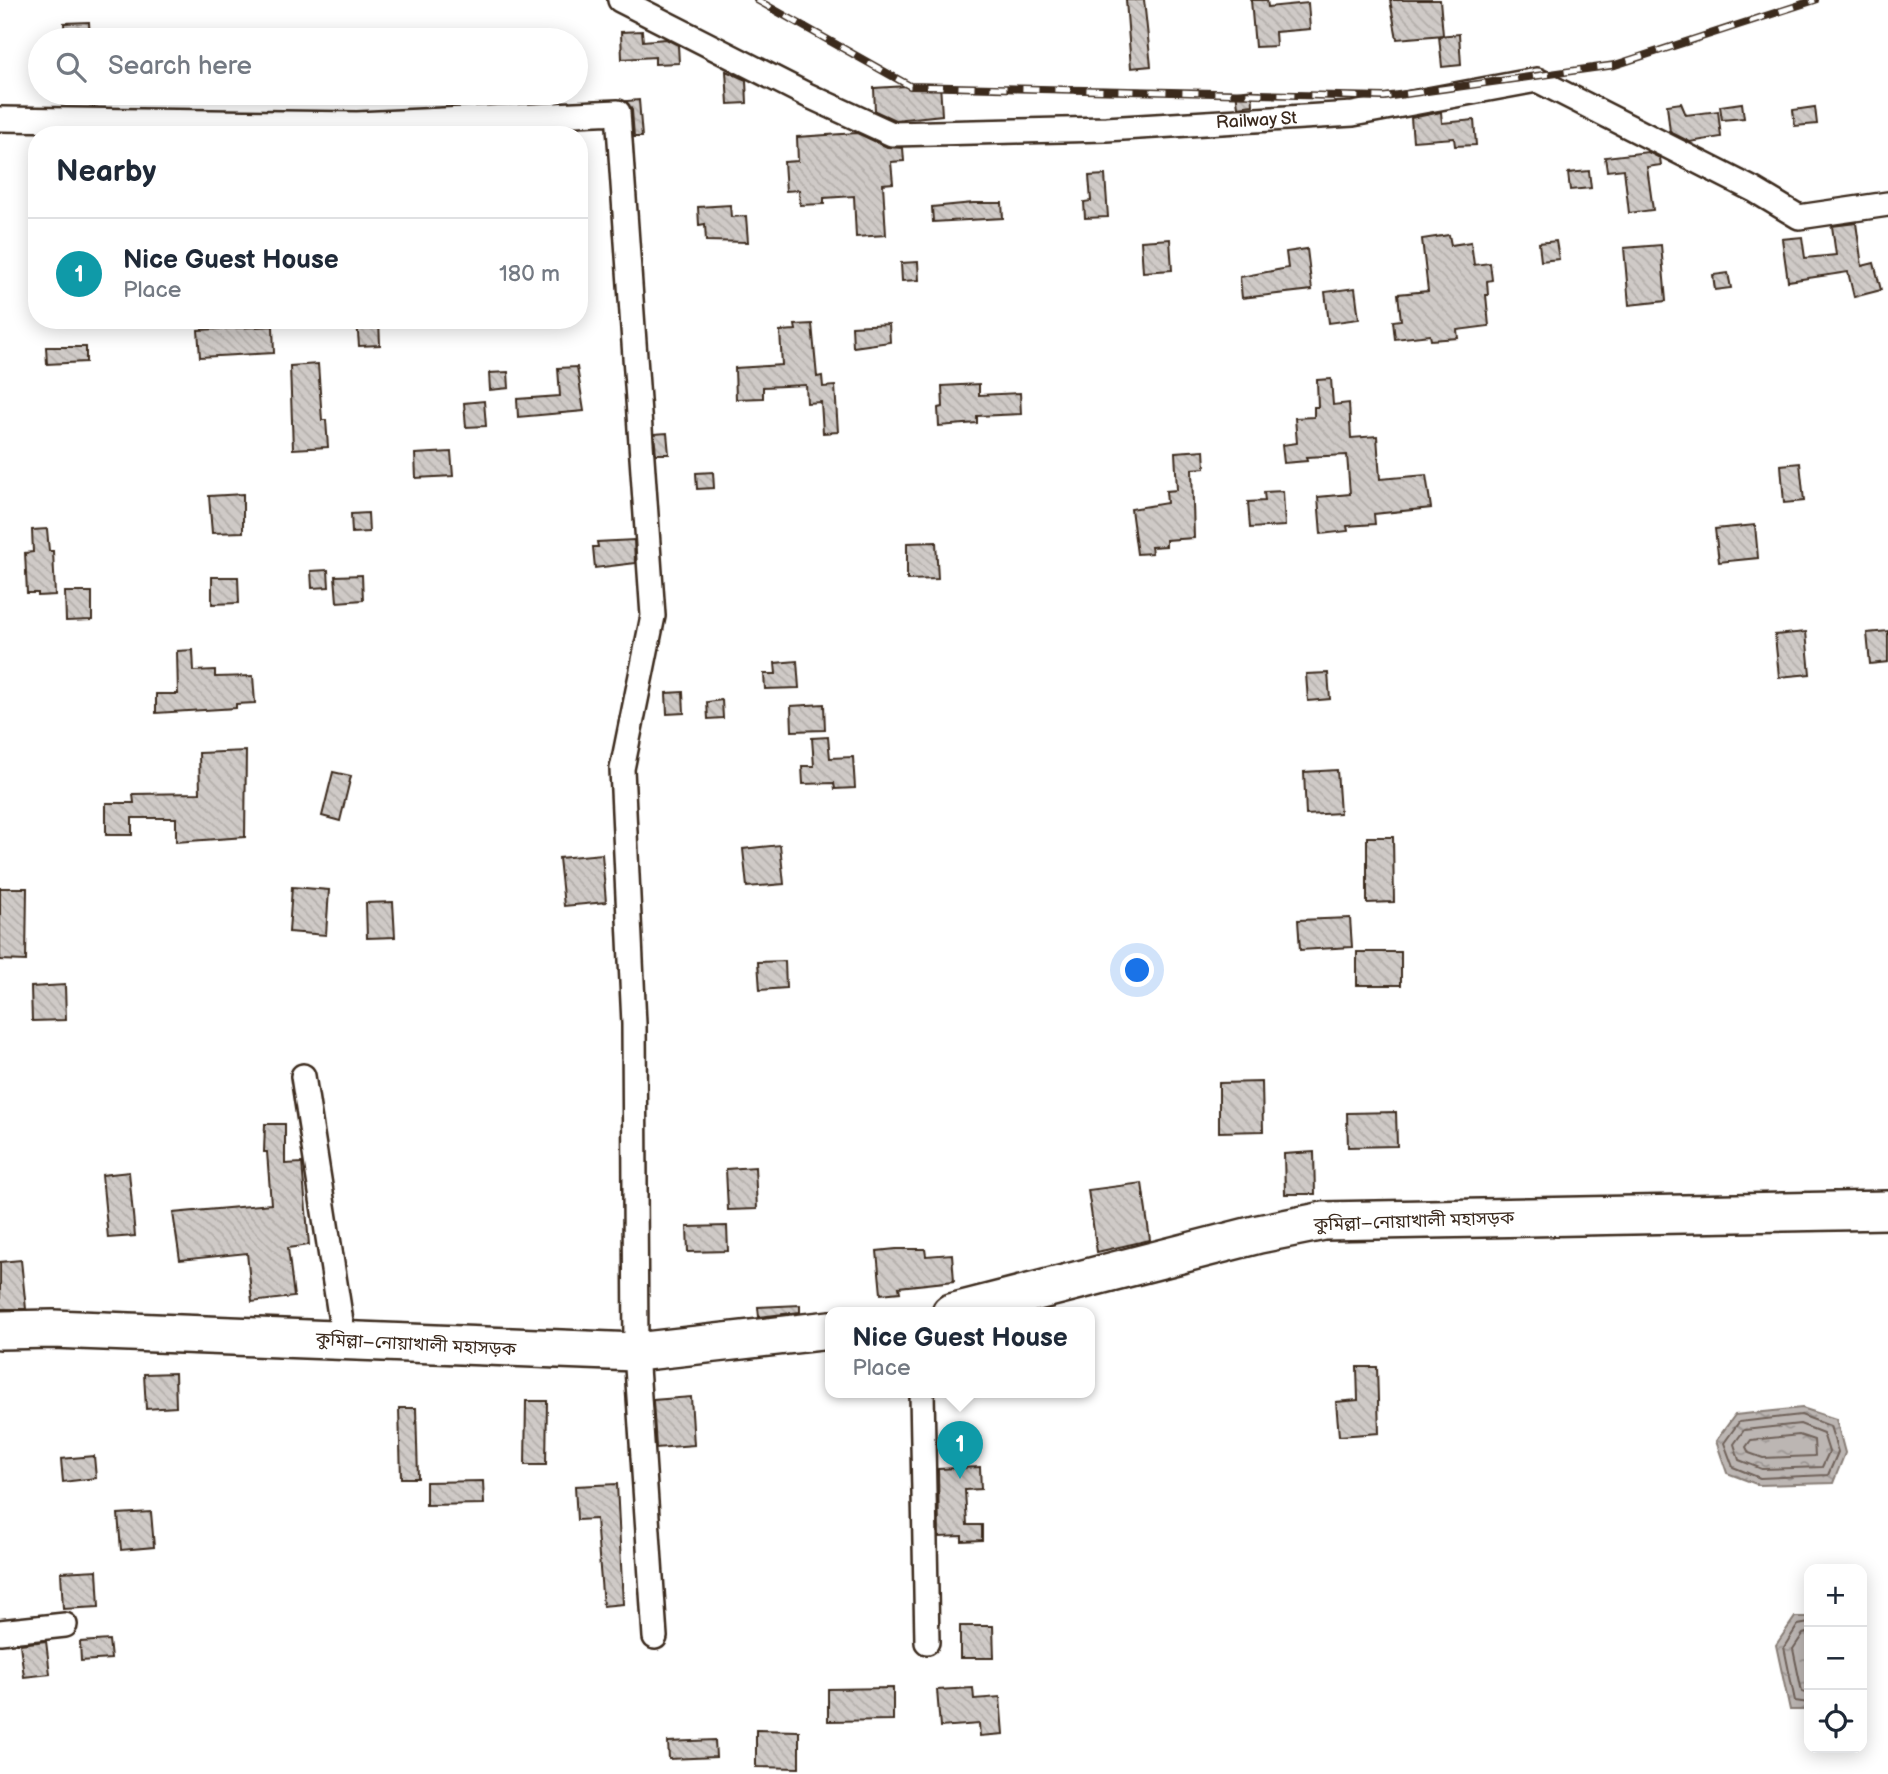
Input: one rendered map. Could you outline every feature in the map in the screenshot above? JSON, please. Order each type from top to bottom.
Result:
[{"type":"highway","name":"কুমিল্লা–নোয়াখালী মহাসড়ক","points":[[974,1307],[1259,1234],[1324,1221],[1888,1210]]},
{"type":"highway","name":"কুমিল্লা–নোয়াখালী মহাসড়ক","points":[[0,1330],[53,1329],[636,1352],[825,1331]]},
{"type":"street","name":"Railway St","points":[[620,0],[807,95],[892,134],[1106,129],[1353,114],[1537,80],[1754,190],[1799,217],[1888,204]]},
{"type":"street","points":[[0,119],[357,124],[618,112],[653,616],[622,769],[634,1024],[636,1352],[655,1637]]},
{"type":"street","points":[[303,1076],[344,1341]]},
{"type":"street","points":[[922,1398],[927,1642]]},
{"type":"street","points":[[0,1632],[65,1625]]},
{"type":"water","points":[[1802,1408],[1836,1419],[1845,1453],[1833,1483],[1759,1485],[1727,1473],[1716,1441],[1735,1415]]},
{"type":"water","points":[[1795,1617],[1804,1617],[1804,1710],[1790,1710],[1776,1645]]},
{"type":"building","points":[[1126,0],[1144,0],[1151,66],[1131,68]]},
{"type":"building","points":[[1251,0],[1267,0],[1268,7],[1308,3],[1310,29],[1275,32],[1276,46],[1255,47]]},
{"type":"building","points":[[1390,0],[1440,0],[1443,35],[1397,39]]},
{"type":"building","points":[[89,22],[89,28],[64,28],[64,23]]},
{"type":"building","points":[[642,31],[643,41],[666,39],[678,45],[679,63],[655,64],[655,57],[622,59],[621,32]]},
{"type":"building","points":[[1459,34],[1461,65],[1442,67],[1439,36]]},
{"type":"building","points":[[726,71],[746,80],[747,103],[728,104]]},
{"type":"building","points":[[940,84],[942,115],[895,120],[875,111],[874,88]]},
{"type":"building","points":[[1252,89],[1253,105],[1238,107],[1236,91]]},
{"type":"building","points":[[639,100],[642,137],[634,137],[632,110],[626,101]]},
{"type":"building","points":[[1681,103],[1686,115],[1718,111],[1721,137],[1690,142],[1670,132],[1667,105]]},
{"type":"building","points":[[1742,103],[1744,118],[1722,120],[1720,106]]},
{"type":"building","points":[[1815,107],[1817,124],[1795,126],[1793,110]]},
{"type":"building","points":[[1441,112],[1442,123],[1474,120],[1476,145],[1455,146],[1454,138],[1413,141],[1411,118]]},
{"type":"building","points":[[857,133],[887,147],[903,148],[904,161],[891,162],[893,183],[883,184],[886,235],[856,237],[854,196],[824,198],[824,204],[800,205],[799,190],[786,191],[784,162],[798,161],[797,137]]},
{"type":"building","points":[[1648,152],[1660,158],[1661,165],[1647,167],[1653,210],[1629,213],[1624,169],[1607,171],[1605,157]]},
{"type":"building","points":[[1589,171],[1591,188],[1570,190],[1568,173]]},
{"type":"building","points":[[1105,175],[1108,217],[1085,218],[1084,202],[1091,201],[1089,176]]},
{"type":"building","points":[[1002,203],[1003,218],[933,222],[932,207]]},
{"type":"building","points":[[730,205],[731,217],[746,216],[748,242],[706,241],[705,224],[699,225],[698,207]]},
{"type":"building","points":[[1856,223],[1862,266],[1874,263],[1881,290],[1854,297],[1848,272],[1788,281],[1782,239],[1802,237],[1805,258],[1836,255],[1832,226]]},
{"type":"building","points":[[1449,235],[1451,245],[1471,242],[1474,265],[1490,263],[1492,280],[1487,281],[1486,295],[1489,326],[1457,330],[1458,338],[1431,340],[1430,335],[1395,339],[1393,321],[1401,320],[1398,294],[1428,291],[1422,239]]},
{"type":"building","points":[[1170,239],[1172,270],[1143,272],[1141,241]]},
{"type":"building","points":[[1556,241],[1559,259],[1541,261],[1539,243]]},
{"type":"building","points":[[1661,245],[1666,301],[1629,305],[1624,248]]},
{"type":"building","points":[[1307,249],[1312,290],[1242,298],[1240,277],[1288,268],[1286,252]]},
{"type":"building","points":[[918,262],[919,280],[902,281],[901,263]]},
{"type":"building","points":[[1728,273],[1731,288],[1715,290],[1713,275]]},
{"type":"building","points":[[1355,288],[1359,319],[1329,323],[1325,292]]},
{"type":"building","points":[[812,324],[817,377],[822,376],[823,387],[835,386],[838,432],[823,433],[821,402],[807,403],[806,385],[763,387],[763,398],[736,399],[735,368],[782,365],[780,331],[796,330],[795,325]]},
{"type":"building","points":[[889,324],[890,342],[853,347],[852,326]]},
{"type":"building","points":[[273,329],[274,353],[200,357],[198,330]]},
{"type":"building","points":[[358,329],[379,329],[380,345],[359,346]]},
{"type":"building","points":[[46,347],[86,347],[86,362],[47,364]]},
{"type":"building","points":[[318,364],[322,420],[326,420],[328,447],[293,449],[290,366]]},
{"type":"building","points":[[577,367],[584,411],[518,417],[517,399],[560,396],[558,368]]},
{"type":"building","points":[[508,372],[509,388],[490,390],[489,373]]},
{"type":"building","points":[[1331,379],[1333,405],[1349,403],[1351,438],[1377,436],[1380,479],[1426,475],[1431,508],[1374,514],[1375,524],[1347,526],[1348,531],[1321,534],[1318,497],[1350,494],[1347,455],[1306,457],[1307,461],[1284,463],[1282,445],[1297,443],[1295,418],[1314,417],[1314,407],[1318,407],[1317,380]]},
{"type":"building","points":[[979,384],[979,395],[1020,393],[1021,414],[977,416],[977,423],[939,426],[938,408],[943,407],[942,386]]},
{"type":"building","points":[[484,401],[486,426],[466,427],[464,403]]},
{"type":"building","points":[[667,433],[669,454],[656,454],[654,434]]},
{"type":"building","points":[[1204,450],[1205,468],[1192,469],[1194,538],[1166,540],[1166,546],[1151,547],[1152,553],[1137,554],[1131,509],[1167,503],[1166,491],[1177,490],[1175,452]]},
{"type":"building","points":[[451,452],[453,476],[416,478],[415,454]]},
{"type":"building","points":[[1800,463],[1804,501],[1784,503],[1781,465]]},
{"type":"building","points":[[713,472],[714,488],[697,489],[696,473]]},
{"type":"building","points":[[1283,491],[1285,526],[1250,528],[1248,502],[1265,501],[1264,492]]},
{"type":"building","points":[[243,494],[243,532],[212,533],[209,496]]},
{"type":"building","points":[[368,513],[369,532],[352,533],[351,514]]},
{"type":"building","points":[[1755,525],[1758,558],[1719,562],[1715,529]]},
{"type":"building","points":[[47,529],[49,551],[53,551],[55,595],[38,596],[38,593],[27,593],[25,553],[33,552],[32,530]]},
{"type":"building","points":[[634,540],[635,563],[595,568],[593,547],[598,547],[597,542]]},
{"type":"building","points":[[936,542],[938,579],[907,580],[907,543]]},
{"type":"building","points":[[328,570],[329,587],[312,588],[311,571]]},
{"type":"building","points":[[362,575],[363,600],[337,602],[335,576]]},
{"type":"building","points":[[212,577],[238,577],[239,603],[212,604]]},
{"type":"building","points":[[65,592],[92,592],[92,620],[66,621]]},
{"type":"building","points":[[1888,631],[1888,662],[1870,664],[1867,633]]},
{"type":"building","points":[[1806,632],[1810,674],[1779,677],[1775,635]]},
{"type":"building","points":[[193,650],[194,671],[215,670],[215,677],[253,676],[255,703],[236,704],[236,708],[156,713],[156,694],[178,694],[177,651]]},
{"type":"building","points":[[797,661],[799,688],[765,689],[764,674],[776,674],[775,663]]},
{"type":"building","points":[[1328,673],[1330,699],[1308,701],[1306,674]]},
{"type":"building","points":[[683,692],[684,713],[667,714],[666,693]]},
{"type":"building","points":[[722,700],[723,718],[708,719],[707,702]]},
{"type":"building","points":[[824,704],[825,730],[792,731],[791,706]]},
{"type":"building","points":[[828,737],[830,758],[853,757],[855,788],[835,789],[834,783],[803,784],[802,766],[814,766],[812,738]]},
{"type":"building","points":[[246,751],[245,837],[176,842],[176,818],[132,818],[132,835],[106,835],[106,803],[134,803],[133,794],[200,793],[199,753]]},
{"type":"building","points":[[1337,770],[1340,813],[1306,815],[1304,772]]},
{"type":"building","points":[[333,772],[351,776],[340,821],[322,816]]},
{"type":"building","points":[[1367,837],[1393,837],[1394,902],[1367,903]]},
{"type":"building","points":[[780,845],[784,884],[747,887],[743,849]]},
{"type":"building","points":[[602,854],[606,902],[564,906],[559,858]]},
{"type":"building","points":[[292,887],[329,890],[326,935],[289,932]]},
{"type":"building","points":[[0,888],[27,888],[26,961],[0,960]]},
{"type":"building","points":[[393,902],[395,937],[367,938],[366,903]]},
{"type":"building","points":[[1350,918],[1352,947],[1300,950],[1298,920]]},
{"type":"building","points":[[1357,952],[1401,952],[1401,985],[1357,985]]},
{"type":"building","points":[[785,961],[786,988],[760,990],[758,962]]},
{"type":"building","points":[[65,985],[66,1020],[32,1021],[31,987]]},
{"type":"building","points":[[1262,1082],[1263,1131],[1219,1132],[1219,1083]]},
{"type":"building","points":[[1396,1112],[1397,1146],[1348,1147],[1347,1113]]},
{"type":"building","points":[[265,1124],[285,1124],[285,1164],[302,1163],[309,1245],[288,1248],[294,1297],[252,1302],[247,1253],[180,1260],[173,1213],[271,1204],[267,1152],[264,1152]]},
{"type":"building","points":[[1314,1152],[1315,1194],[1285,1194],[1284,1154]]},
{"type":"building","points":[[755,1167],[757,1209],[728,1210],[726,1169]]},
{"type":"building","points":[[129,1172],[135,1236],[108,1238],[102,1175]]},
{"type":"building","points":[[1142,1183],[1150,1240],[1097,1252],[1088,1190]]},
{"type":"building","points":[[727,1226],[728,1251],[688,1252],[687,1227]]},
{"type":"building","points":[[925,1249],[926,1256],[952,1254],[954,1281],[899,1287],[900,1292],[881,1294],[877,1251]]},
{"type":"building","points":[[21,1260],[26,1309],[0,1309],[0,1262]]},
{"type":"building","points":[[800,1305],[800,1312],[759,1317],[758,1307]]},
{"type":"building","points":[[1357,1367],[1377,1367],[1379,1433],[1339,1436],[1336,1402],[1358,1400]]},
{"type":"building","points":[[175,1373],[176,1407],[146,1409],[144,1374]]},
{"type":"building","points":[[691,1397],[694,1445],[656,1448],[653,1400]]},
{"type":"building","points":[[526,1401],[547,1401],[546,1465],[525,1465]]},
{"type":"building","points":[[399,1408],[416,1408],[418,1478],[401,1478]]},
{"type":"building","points":[[94,1456],[96,1478],[63,1482],[61,1459]]},
{"type":"building","points":[[980,1467],[981,1489],[965,1490],[967,1525],[982,1525],[982,1540],[962,1541],[962,1536],[939,1537],[938,1469]]},
{"type":"building","points":[[483,1481],[484,1504],[426,1505],[426,1482]]},
{"type":"building","points":[[617,1484],[623,1604],[603,1606],[596,1519],[577,1520],[575,1486]]},
{"type":"building","points":[[151,1512],[154,1547],[121,1550],[118,1514]]},
{"type":"building","points":[[97,1570],[99,1607],[63,1609],[61,1572]]},
{"type":"building","points":[[960,1626],[993,1626],[994,1658],[960,1658]]},
{"type":"building","points":[[109,1640],[111,1659],[81,1661],[80,1642]]},
{"type":"building","points":[[46,1641],[50,1674],[24,1677],[20,1644]]},
{"type":"building","points":[[893,1688],[893,1720],[828,1721],[828,1689]]},
{"type":"building","points":[[973,1688],[974,1699],[1000,1697],[1003,1734],[980,1736],[979,1724],[940,1727],[937,1690]]},
{"type":"building","points":[[756,1730],[799,1731],[799,1768],[756,1767]]},
{"type":"building","points":[[715,1740],[716,1757],[669,1759],[668,1742]]},
{"type":"railway","points":[[757,0],[910,86],[1384,97],[1615,65],[1815,0]]},
{"type":"place","name":"Nice Guest House","points":[[960,1479]]}]
